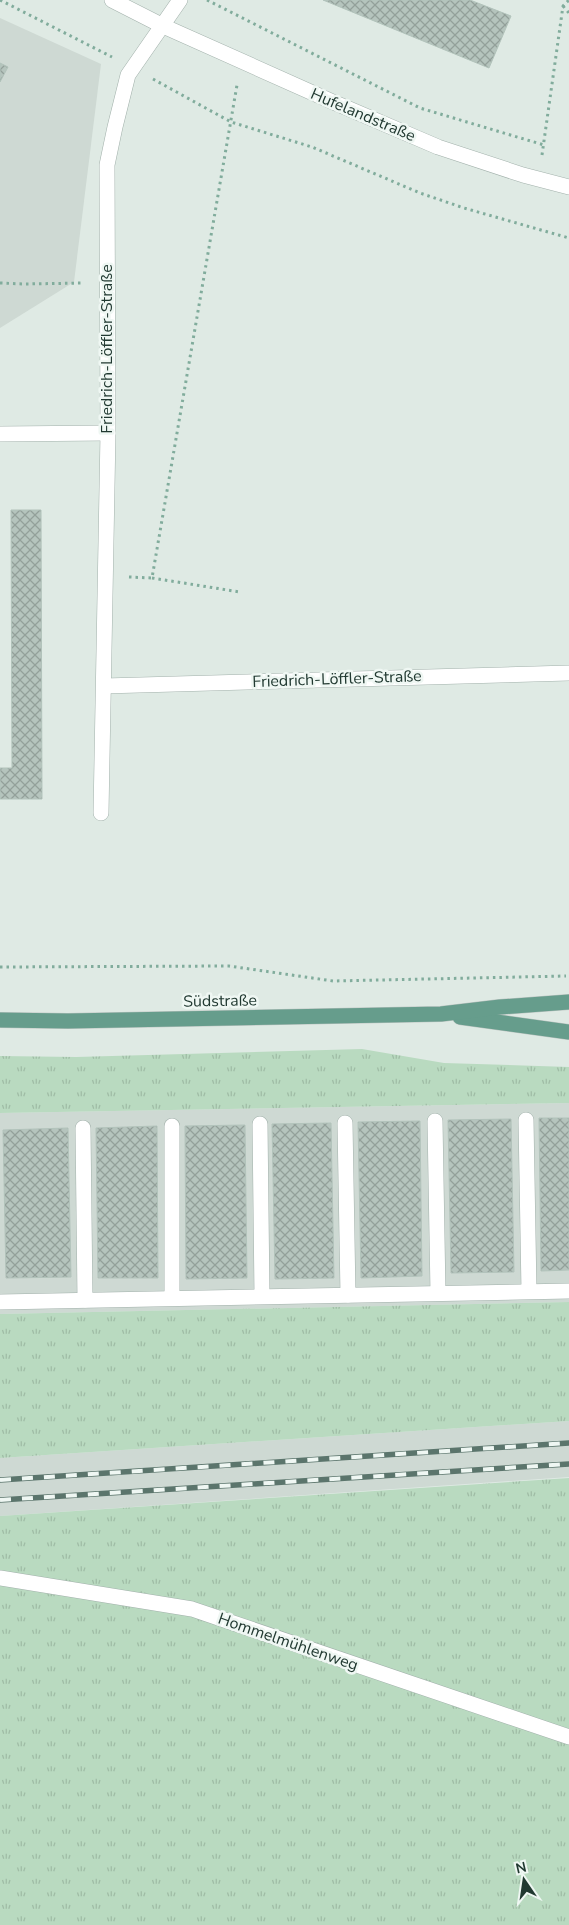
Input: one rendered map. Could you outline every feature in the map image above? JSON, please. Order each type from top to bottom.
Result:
[{"type":"main road","name":"Südstraße","points":[[0,1020],[78,1021],[441,1014],[500,1006],[569,1002]]},
{"type":"main road","name":"Südstraße","points":[[441,1014],[569,1032]]},
{"type":"street","name":"Hufelandstraße","points":[[112,0],[163,26],[367,118],[438,147],[569,187]]},
{"type":"street","points":[[163,26],[180,0]]},
{"type":"street","name":"Friedrich-Löffler-Straße","points":[[101,813],[108,433],[108,165],[128,75],[163,26]]},
{"type":"street","points":[[0,434],[108,433]]},
{"type":"street","name":"Friedrich-Löffler-Straße","points":[[104,686],[504,673],[569,673]]},
{"type":"street","points":[[526,1120],[529,1291]]},
{"type":"street","points":[[435,1121],[438,1293]]},
{"type":"street","points":[[346,1123],[348,1294]]},
{"type":"street","points":[[260,1124],[262,1296]]},
{"type":"street","points":[[172,1126],[172,1298]]},
{"type":"street","points":[[83,1128],[84,1300]]},
{"type":"street","points":[[0,1302],[569,1291]]},
{"type":"street","name":"Hommelmühlenweg","points":[[0,1578],[192,1609],[569,1737]]},
{"type":"path","points":[[0,0],[232,122],[312,147],[420,193],[464,208],[569,238]]},
{"type":"path","points":[[207,0],[420,108],[544,145]]},
{"type":"path","points":[[539,179],[563,6],[569,0]]},
{"type":"path","points":[[563,6],[569,13]]},
{"type":"path","points":[[152,578],[232,122],[240,61]]},
{"type":"path","points":[[0,283],[66,284],[107,282]]},
{"type":"path","points":[[106,576],[152,578],[240,592]]},
{"type":"path","points":[[0,967],[229,966],[333,981],[569,976]]},
{"type":"shaded area","points":[[0,18],[101,64],[74,282],[0,328]]},
{"type":"shaded area","points":[[569,1103],[569,1302],[0,1314],[0,1113]]},
{"type":"shaded area","points":[[569,1421],[569,1477],[0,1516],[0,1458]]},
{"type":"green space","points":[[362,1049],[444,1063],[569,1067],[569,1103],[0,1113],[0,1056],[76,1057]]},
{"type":"green space","points":[[569,1302],[569,1421],[0,1458],[0,1314]]},
{"type":"green space","points":[[569,1478],[569,1925],[0,1925],[0,1516]]},
{"type":"building","points":[[323,0],[470,0],[511,16],[489,68]]},
{"type":"building","points":[[0,63],[8,67],[0,82]]},
{"type":"building","points":[[11,510],[41,510],[42,799],[0,799],[0,768],[12,768]]},
{"type":"building","points":[[539,1118],[569,1118],[569,1270],[541,1271]]},
{"type":"building","points":[[511,1119],[514,1272],[451,1273],[448,1120]]},
{"type":"building","points":[[420,1121],[422,1276],[361,1278],[358,1122]]},
{"type":"building","points":[[331,1123],[334,1278],[275,1279],[272,1124]]},
{"type":"building","points":[[245,1125],[247,1278],[186,1279],[185,1126]]},
{"type":"building","points":[[157,1126],[158,1278],[98,1278],[96,1128]]},
{"type":"building","points":[[68,1128],[71,1277],[6,1278],[3,1130]]},
{"type":"railway","points":[[0,1480],[569,1443]]},
{"type":"railway","points":[[0,1500],[569,1464]]}]
